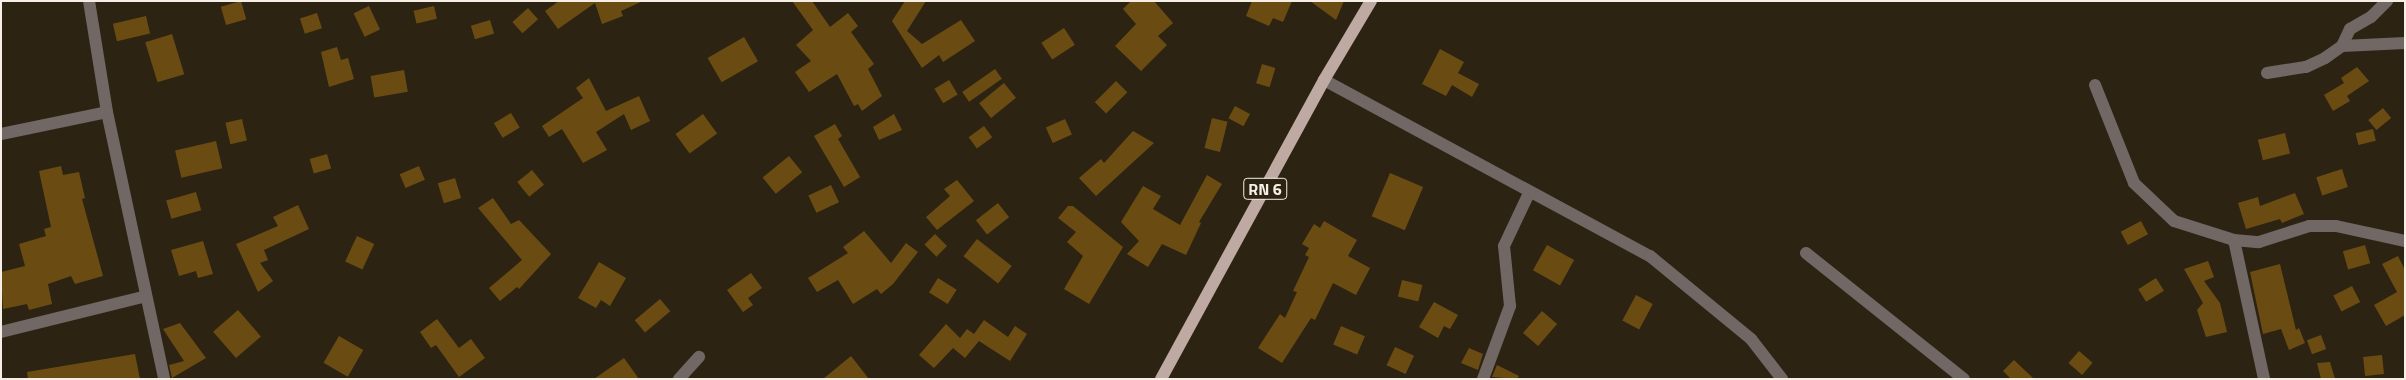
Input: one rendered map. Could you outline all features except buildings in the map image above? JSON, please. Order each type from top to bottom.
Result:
[{"type":"main road","name":"RN 6","points":[[1161,379],[1324,80],[1371,1]]},
{"type":"street","points":[[89,1],[107,112],[164,379]]},
{"type":"street","points":[[2342,46],[2350,29],[2371,17],[2388,1]]},
{"type":"street","points":[[2267,73],[2306,67],[2342,46],[2405,43]]},
{"type":"street","points":[[1324,80],[1529,193],[1650,256],[1752,339],[1782,379]]},
{"type":"street","points":[[2095,85],[2134,183],[2174,221],[2234,240],[2258,242],[2309,226],[2336,226],[2405,241]]},
{"type":"street","points":[[1,134],[107,112]]},
{"type":"street","points":[[1482,379],[1510,306],[1504,246],[1529,193]]},
{"type":"street","points":[[2234,240],[2264,379]]},
{"type":"street","points":[[1806,253],[1964,379]]},
{"type":"street","points":[[1,332],[146,296]]},
{"type":"street","points":[[678,379],[699,357]]}]
